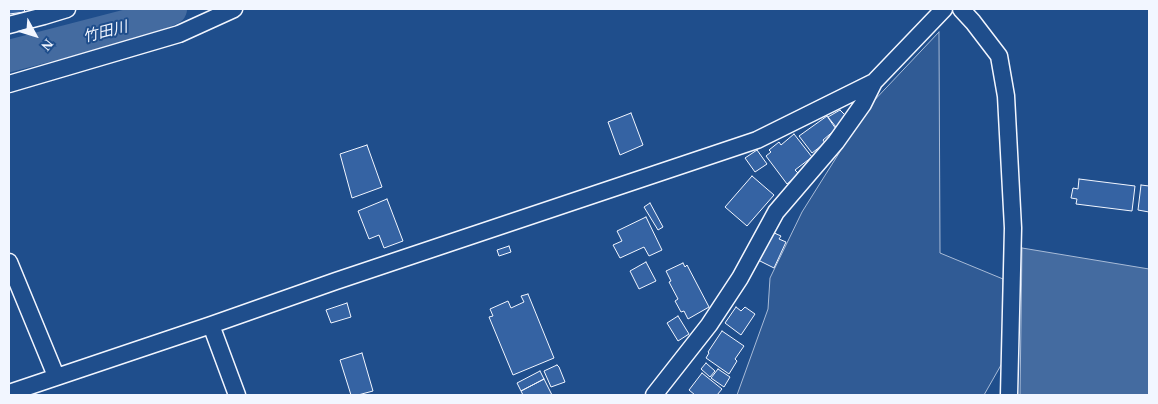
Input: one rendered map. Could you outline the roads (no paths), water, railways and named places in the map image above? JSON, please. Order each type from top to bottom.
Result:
[{"type":"street","points":[[9,25],[43,13],[67,9]]},
{"type":"street","points":[[9,84],[179,34],[234,9]]},
{"type":"street","points":[[654,395],[715,318],[740,278],[776,212],[836,142],[863,104],[874,82],[944,9]]},
{"type":"street","points":[[962,9],[999,56],[1006,96],[1013,228],[1009,395]]},
{"type":"street","points":[[9,393],[757,140],[874,82]]},
{"type":"street","points":[[9,262],[56,376]]},
{"type":"street","points":[[211,325],[237,395]]},
{"type":"waterway","name":"竹田川","points":[[9,56],[144,21],[171,9]]}]
